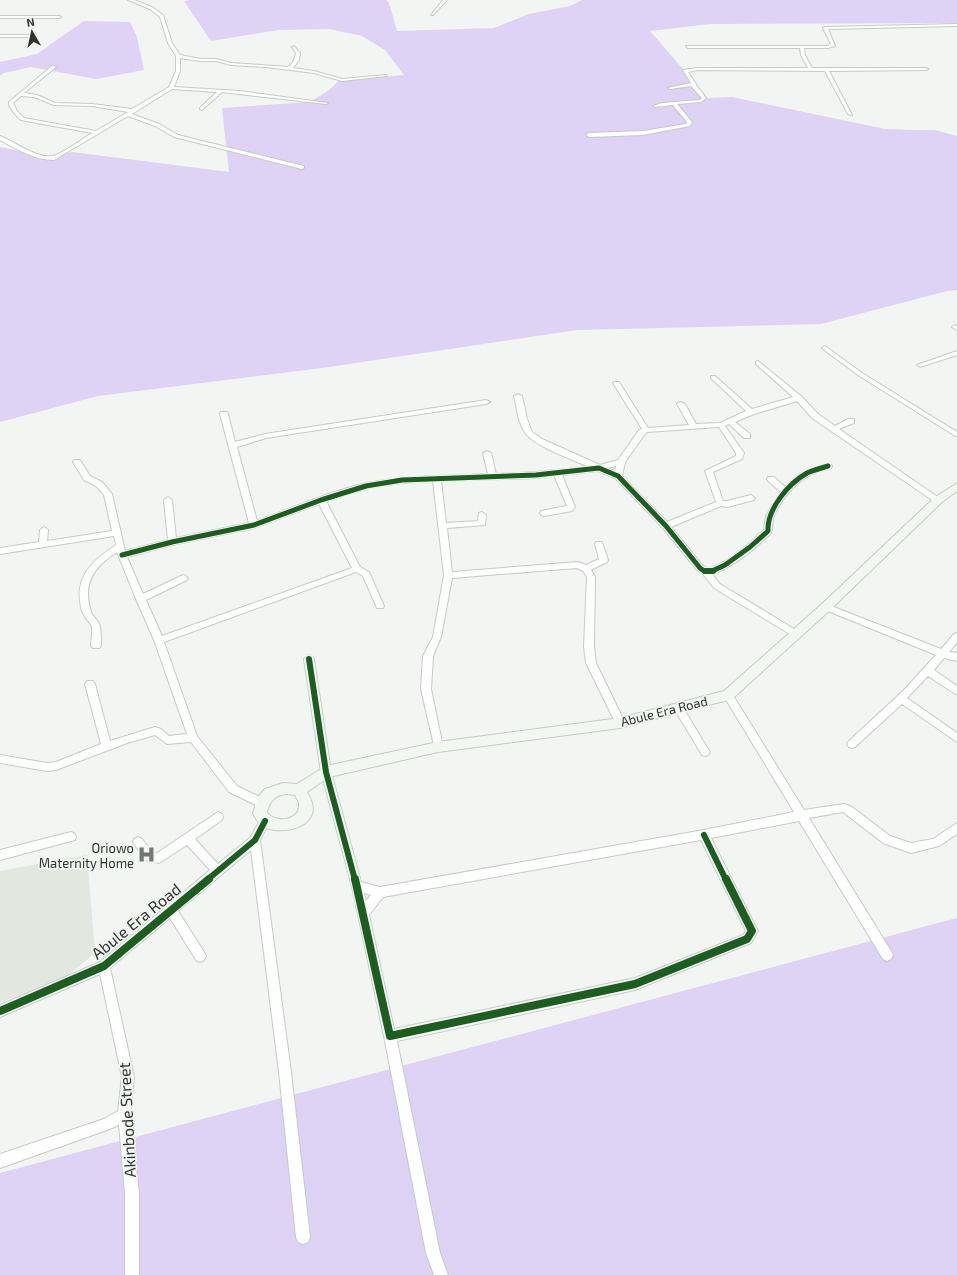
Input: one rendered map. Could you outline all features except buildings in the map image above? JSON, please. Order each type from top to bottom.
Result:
[{"type":"street","points":[[130,0],[151,8],[162,16],[170,43],[178,56],[178,71],[171,88]]},
{"type":"street","points":[[432,14],[445,0]]},
{"type":"street","points":[[0,17],[59,17]]},
{"type":"street","points":[[688,47],[828,47],[833,45],[825,28],[957,25]]},
{"type":"street","points":[[0,36],[29,36]]},
{"type":"street","points":[[288,70],[292,67],[297,58],[298,53],[294,47]]},
{"type":"street","points":[[802,47],[803,55],[810,69]]},
{"type":"street","points":[[178,56],[201,60],[216,60],[231,64],[266,66],[319,73],[342,80],[385,76]]},
{"type":"street","points":[[54,67],[20,94],[11,103],[12,107],[21,118],[96,132]]},
{"type":"street","points":[[654,106],[658,104],[693,103],[703,100],[703,96],[693,85],[694,84],[685,71],[697,69],[885,70],[926,68]]},
{"type":"street","points":[[826,69],[850,114]]},
{"type":"street","points":[[670,88],[693,85]]},
{"type":"street","points":[[0,138],[14,146],[50,159],[54,158],[171,88],[240,92],[326,103]]},
{"type":"street","points":[[202,109],[221,91]]},
{"type":"street","points":[[20,94],[35,96],[54,104],[92,105],[130,113],[186,139],[212,146],[234,149],[302,168]]},
{"type":"street","points":[[589,136],[643,133],[688,125],[690,122],[674,103]]},
{"type":"street","points":[[825,348],[860,374],[932,418],[957,436]]},
{"type":"street","points":[[920,365],[957,354]]},
{"type":"street","points":[[758,363],[798,398],[815,416],[938,500]]},
{"type":"street","points":[[713,377],[751,412]]},
{"type":"street","points":[[617,383],[646,430]]},
{"type":"street","points":[[518,396],[523,420],[529,433],[551,448],[618,476],[666,526],[700,568],[705,571],[717,586],[796,634]]},
{"type":"street","points":[[618,476],[621,462],[642,432],[646,430],[721,425],[751,412],[798,398]]},
{"type":"street","points":[[234,445],[265,436],[486,402]]},
{"type":"street","points":[[681,404],[693,426]]},
{"type":"street","points":[[224,414],[234,445],[254,525]]},
{"type":"street","points":[[729,421],[747,436]]},
{"type":"street","points":[[834,429],[851,421]]},
{"type":"street","points":[[720,503],[709,471],[739,456],[740,453],[721,425]]},
{"type":"street","points":[[487,453],[493,477]]},
{"type":"street","points":[[77,462],[87,478],[99,484],[108,494],[120,551],[159,640],[193,738],[233,788],[262,803]]},
{"type":"street","points":[[96,646],[96,626],[90,620],[84,597],[85,580],[87,575],[101,558],[120,551],[254,525],[321,500],[366,486],[402,480],[557,473],[599,468],[621,462]]},
{"type":"street","points":[[705,571],[713,571],[760,541],[768,531],[767,524],[774,509],[786,492],[804,475],[828,466]]},
{"type":"street","points":[[544,512],[571,507],[557,473]]},
{"type":"street","points":[[437,479],[448,575],[437,637],[428,656],[426,667],[426,689],[438,747]]},
{"type":"street","points":[[771,479],[786,492]]},
{"type":"street","name":"Abule Era Road","points":[[299,790],[326,772],[438,747],[620,723],[679,709],[728,695],[826,607],[938,500],[957,486]]},
{"type":"street","points":[[666,526],[720,503],[727,504],[751,498]]},
{"type":"street","points":[[168,500],[172,542]]},
{"type":"street","points":[[321,500],[357,569],[366,574],[380,606]]},
{"type":"street","points":[[442,526],[482,523],[482,514]]},
{"type":"street","points":[[43,546],[44,530]]},
{"type":"street","points":[[0,551],[43,546],[116,533]]},
{"type":"street","points":[[586,569],[604,560],[599,544]]},
{"type":"street","points":[[448,575],[578,565],[586,569],[591,577],[589,647],[591,663],[620,723]]},
{"type":"street","points":[[159,640],[357,569]]},
{"type":"street","points":[[140,599],[184,578]]},
{"type":"street","points":[[826,607],[943,654],[957,657]]},
{"type":"street","points":[[852,744],[902,699],[943,654],[957,636]]},
{"type":"street","points":[[308,659],[326,772],[364,914],[433,1253],[441,1275]]},
{"type":"street","points":[[928,671],[957,691]]},
{"type":"street","points":[[90,684],[106,747]]},
{"type":"street","points":[[728,695],[887,955]]},
{"type":"street","points":[[902,699],[957,738]]},
{"type":"street","points":[[679,709],[705,752]]},
{"type":"street","points":[[0,759],[51,767],[155,731],[167,740],[193,738]]},
{"type":"street","points":[[286,788],[299,790],[306,802],[303,814],[299,820],[285,826],[278,826],[265,821],[261,809],[262,803],[272,792],[286,788]]},
{"type":"street","points":[[357,886],[380,892],[704,835],[801,815],[844,808],[887,840],[911,848],[935,843],[957,828]]},
{"type":"street","points":[[138,842],[149,857],[159,858],[218,817]]},
{"type":"street","name":"Abule Era Road","points":[[0,1011],[104,966],[255,840],[265,821]]},
{"type":"street","points":[[390,1036],[635,984],[747,939],[752,931],[704,835]]},
{"type":"street","points":[[0,855],[71,837]]},
{"type":"street","points":[[187,838],[218,871]]},
{"type":"street","points":[[255,840],[285,1072],[302,1237]]},
{"type":"street","points":[[364,914],[380,892]]},
{"type":"street","points":[[171,910],[200,956]]},
{"type":"street","name":"Akinbode Street","points":[[104,966],[128,1077],[124,1115],[132,1193],[132,1275]]},
{"type":"street","points":[[0,1161],[107,1124],[124,1115]]},
{"type":"shaded area","points":[[386,0],[389,3],[397,31],[494,28],[529,14],[570,6],[582,0],[957,0],[957,23],[710,24],[650,31],[708,98],[732,97],[885,129],[934,130],[957,136],[957,290],[947,291],[821,324],[577,330],[322,368],[98,396],[0,422],[0,147],[50,157],[72,152],[229,172],[222,108],[310,102],[328,91],[339,81],[404,75],[385,50],[362,36],[329,29],[278,30],[211,41],[184,1]]},
{"type":"shaded area","points":[[84,21],[130,22],[137,37],[144,70],[96,79],[31,67],[4,73],[0,76],[0,62],[37,54]]},
{"type":"shaded area","points":[[87,855],[95,953],[60,982],[0,1002],[0,871]]},
{"type":"shaded area","points":[[957,918],[957,1275],[0,1275],[0,1173]]},
{"type":"cycle path","points":[[122,555],[172,542],[254,525],[321,500],[366,486],[402,480],[536,475],[599,468],[618,476],[666,526],[700,568],[710,571],[718,569],[733,560],[768,531],[770,516],[774,508],[785,492],[798,479],[810,472],[828,466]]},
{"type":"cycle path","points":[[309,659],[326,772],[357,886],[390,1036],[635,984],[747,939],[752,931],[704,835]]},
{"type":"cycle path","points":[[0,1011],[104,966],[255,840],[265,821]]},
{"type":"place","name":"Oriowo Maternity Home","points":[[147,855]]}]
